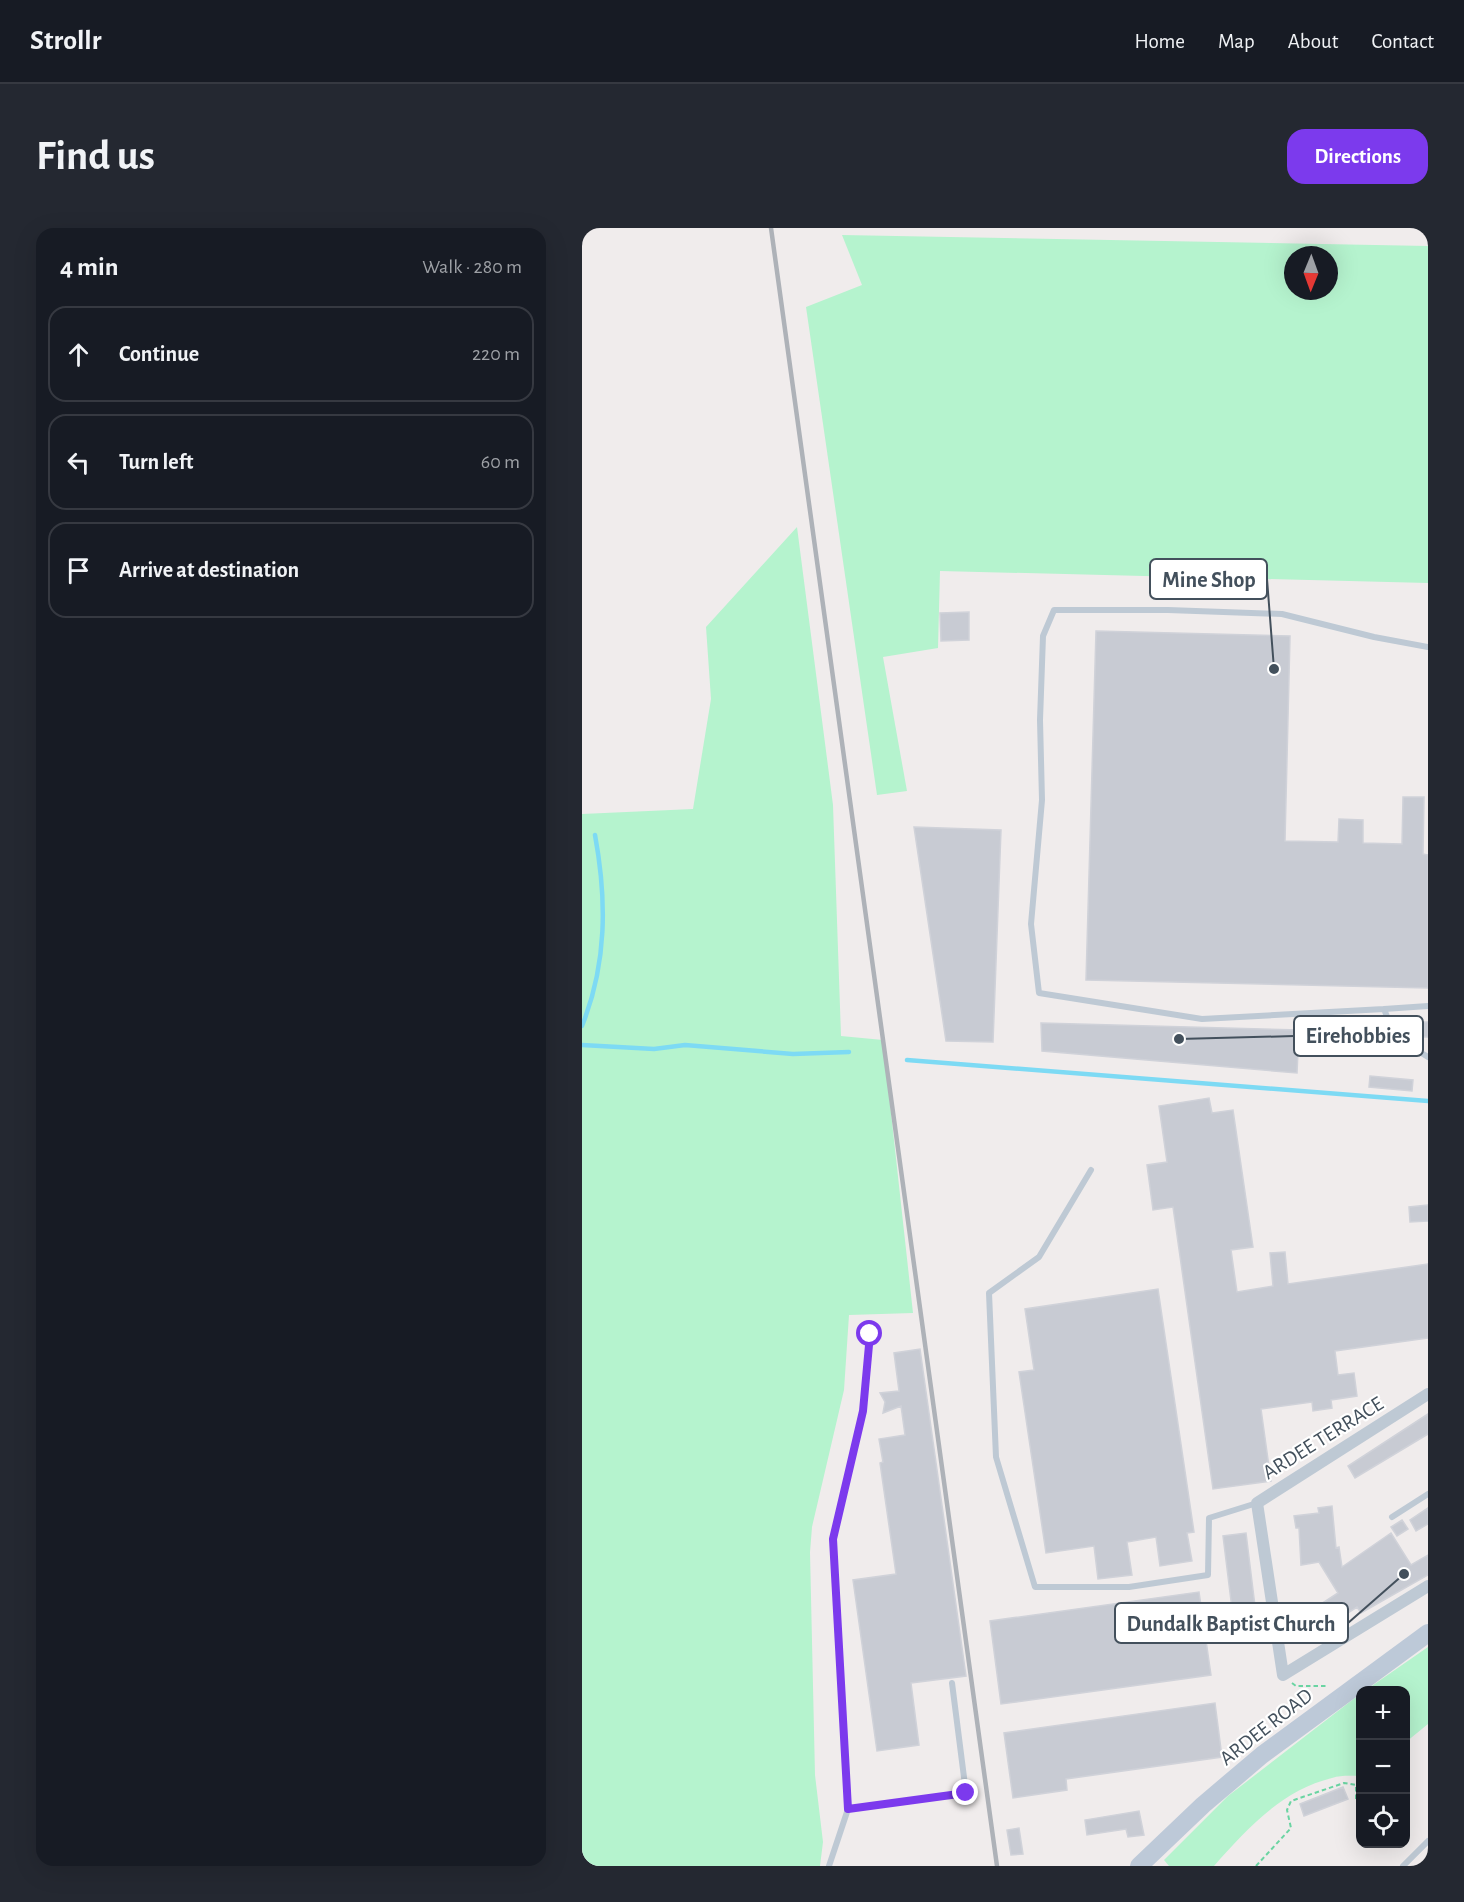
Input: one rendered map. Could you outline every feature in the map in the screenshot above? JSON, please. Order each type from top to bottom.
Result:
[{"type":"main road","name":"ARDEE ROAD","points":[[1139,1866],[1203,1805],[1254,1762],[1428,1633]]},
{"type":"street","name":"ARDEE TERRACE","points":[[1283,1675],[1257,1503],[1428,1394]]},
{"type":"street","points":[[1283,1675],[1428,1586]]},
{"type":"lane","points":[[1428,647],[1374,637],[1282,614],[1168,610],[1054,610],[1043,636],[1040,720],[1042,800],[1031,924],[1039,993],[1202,1018],[1428,1006]]},
{"type":"lane","points":[[1384,1009],[1395,1037],[1428,1057]]},
{"type":"lane","points":[[1091,1170],[1039,1257],[988,1293],[996,1457],[1035,1587],[1129,1587],[1208,1575],[1209,1518],[1257,1503]]},
{"type":"lane","points":[[829,1866],[848,1809],[833,1539],[863,1411],[870,1334]]},
{"type":"lane","points":[[1392,1517],[1428,1494]]},
{"type":"lane","points":[[848,1809],[966,1793],[952,1683]]},
{"type":"lane","points":[[1402,1866],[1428,1840]]},
{"type":"path","points":[[1283,1675],[1296,1686],[1329,1686],[1342,1696]]},
{"type":"path","points":[[1257,1866],[1291,1828],[1287,1810],[1292,1801],[1344,1783],[1356,1785],[1356,1794]]},
{"type":"green space","points":[[842,235],[1428,246],[1428,583],[940,571],[938,648],[883,657],[907,791],[877,795],[806,307],[862,285]]},
{"type":"green space","points":[[797,527],[833,805],[841,1036],[883,1040],[913,1313],[849,1315],[844,1390],[812,1527],[810,1552],[815,1775],[823,1842],[820,1866],[582,1866],[582,814],[693,809],[711,699],[706,627]]},
{"type":"green space","points":[[1428,1647],[1428,1724],[1410,1739],[1410,1686],[1372,1686]]},
{"type":"green space","points":[[1356,1697],[1356,1776],[1335,1777],[1314,1784],[1281,1801],[1239,1838],[1214,1866],[1169,1866],[1164,1860],[1228,1796]]},
{"type":"building","points":[[969,612],[969,640],[941,641],[940,613]]},
{"type":"building","points":[[1096,631],[1290,636],[1285,841],[1338,842],[1339,819],[1363,820],[1363,843],[1402,844],[1403,797],[1424,797],[1423,854],[1428,855],[1428,988],[1086,980]]},
{"type":"building","points":[[914,827],[1001,830],[993,1042],[946,1041]]},
{"type":"building","points":[[1410,1022],[1428,1022],[1428,1037],[1410,1037]]},
{"type":"building","points":[[1041,1023],[1299,1030],[1297,1073],[1042,1051]]},
{"type":"building","points":[[1370,1076],[1413,1080],[1412,1091],[1369,1087]]},
{"type":"building","points":[[1209,1098],[1212,1113],[1233,1110],[1253,1247],[1231,1250],[1237,1292],[1273,1286],[1270,1253],[1285,1252],[1288,1284],[1428,1264],[1428,1338],[1335,1351],[1338,1375],[1354,1373],[1357,1396],[1331,1400],[1332,1408],[1313,1411],[1312,1402],[1261,1409],[1271,1481],[1213,1489],[1173,1207],[1153,1210],[1147,1165],[1167,1162],[1159,1106]]},
{"type":"building","points":[[1428,1205],[1428,1221],[1410,1222],[1409,1207]]},
{"type":"building","points":[[1158,1289],[1194,1532],[1187,1533],[1192,1561],[1160,1566],[1156,1537],[1127,1542],[1132,1575],[1098,1579],[1094,1546],[1046,1553],[1019,1372],[1034,1370],[1025,1309]]},
{"type":"building","points":[[920,1349],[966,1676],[911,1683],[919,1745],[877,1751],[853,1580],[896,1574],[880,1463],[883,1462],[879,1439],[905,1435],[901,1406],[883,1413],[885,1402],[880,1393],[899,1391],[894,1353]]},
{"type":"building","points":[[1428,1414],[1428,1434],[1355,1478],[1348,1466]]},
{"type":"building","points":[[1332,1506],[1336,1548],[1339,1547],[1342,1567],[1391,1533],[1411,1565],[1428,1555],[1428,1575],[1361,1613],[1357,1607],[1314,1635],[1301,1617],[1338,1593],[1319,1562],[1301,1565],[1299,1528],[1296,1528],[1294,1516],[1319,1513],[1318,1508]]},
{"type":"building","points":[[1428,1508],[1428,1524],[1416,1531],[1410,1520]]},
{"type":"building","points":[[1402,1520],[1408,1529],[1397,1536],[1391,1527]]},
{"type":"building","points":[[1246,1533],[1256,1614],[1233,1617],[1223,1536]]},
{"type":"building","points":[[1199,1592],[1211,1675],[1001,1704],[990,1621]]},
{"type":"building","points":[[1215,1703],[1222,1757],[1066,1779],[1067,1790],[1013,1798],[1004,1733]]},
{"type":"building","points":[[1343,1787],[1348,1799],[1304,1816],[1300,1804]]},
{"type":"building","points":[[1139,1811],[1144,1835],[1128,1837],[1126,1829],[1087,1835],[1085,1820]]},
{"type":"building","points":[[1019,1828],[1023,1854],[1011,1855],[1007,1830]]},
{"type":"waterway","points":[[582,1026],[596,979],[602,932],[602,884],[595,835]]},
{"type":"waterway","points":[[582,1045],[654,1049],[685,1045],[793,1054],[849,1052]]},
{"type":"waterway","points":[[907,1060],[1428,1101]]},
{"type":"railway","points":[[771,228],[997,1866]]},
{"type":"place","name":"Mine Shop","points":[[1274,669]]},
{"type":"place","name":"Eirehobbies","points":[[1179,1039]]},
{"type":"place","name":"Dundalk Baptist Church","points":[[1404,1574]]},
{"type":"route","points":[[870,1334],[863,1411],[833,1539],[848,1809],[966,1793]]}]
